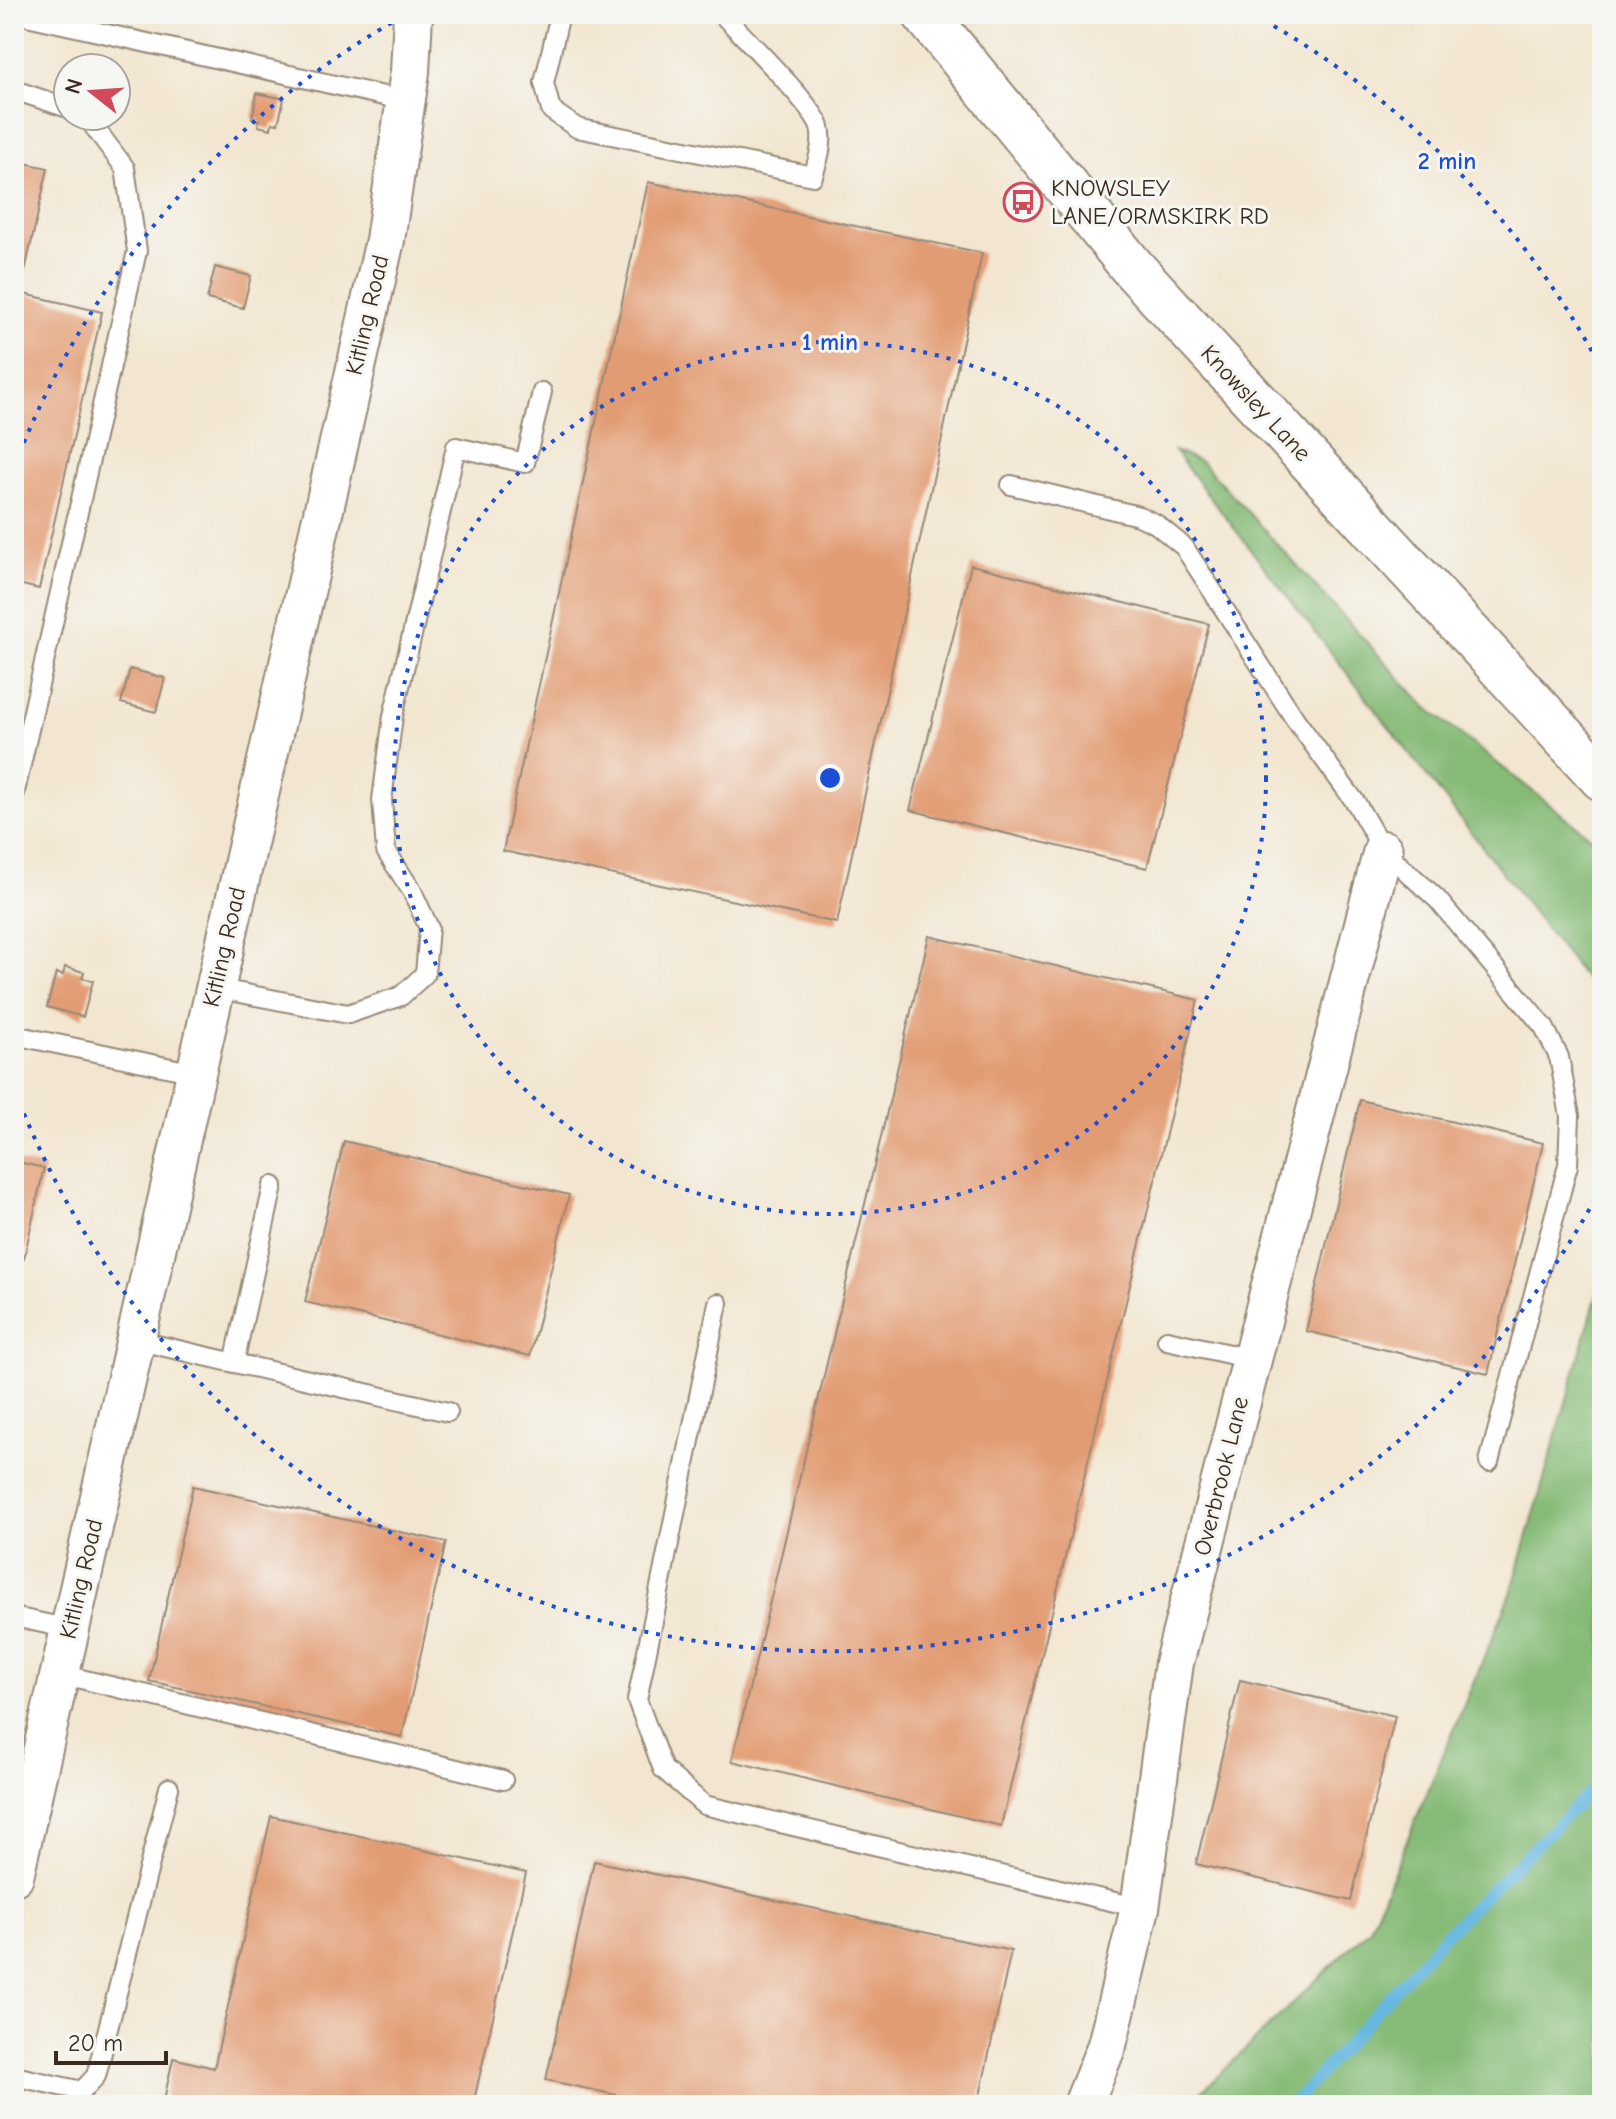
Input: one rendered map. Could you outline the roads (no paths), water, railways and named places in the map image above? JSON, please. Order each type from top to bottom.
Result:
[{"type":"main road","name":"Knowsley Lane","points":[[925,14],[1132,267],[1602,778]]},
{"type":"street","name":"Kitling Road","points":[[14,1876],[24,1784],[60,1674],[385,240],[406,101],[413,14]]},
{"type":"street","name":"Overbrook Lane","points":[[1083,2105],[1107,2045],[1140,1908],[1174,1663],[1383,850]]},
{"type":"lane","points":[[18,14],[406,101]]},
{"type":"lane","points":[[560,14],[544,83],[551,110],[577,128],[813,176],[820,154],[820,125],[784,79],[722,14]]},
{"type":"lane","points":[[14,90],[52,103]]},
{"type":"lane","points":[[14,796],[137,251],[125,168],[98,132]]},
{"type":"lane","points":[[215,988],[348,1014],[401,996],[425,974],[429,928],[412,891],[386,851],[382,800],[393,716],[456,447],[525,463],[542,392]]},
{"type":"lane","points":[[1011,485],[1139,516],[1156,524],[1184,547],[1295,719],[1356,803],[1383,850],[1437,899],[1544,1027],[1559,1057],[1570,1116],[1568,1165],[1489,1462]]},
{"type":"lane","points":[[14,1035],[195,1073]]},
{"type":"lane","points":[[234,1363],[273,1186]]},
{"type":"lane","points":[[718,1303],[637,1700],[663,1769],[704,1805],[1140,1908]]},
{"type":"lane","points":[[135,1340],[448,1412]]},
{"type":"lane","points":[[1167,1340],[1251,1359]]},
{"type":"lane","points":[[14,1617],[70,1629]]},
{"type":"lane","points":[[60,1674],[503,1780]]},
{"type":"lane","points":[[14,2076],[82,2091],[96,2076],[169,1788]]},
{"type":"waterway","points":[[1292,2105],[1441,1939],[1602,1780]]},
{"type":"place","name":"KNOWSLEY LANE/ORMSKIRK RD","points":[[1023,202]]}]
